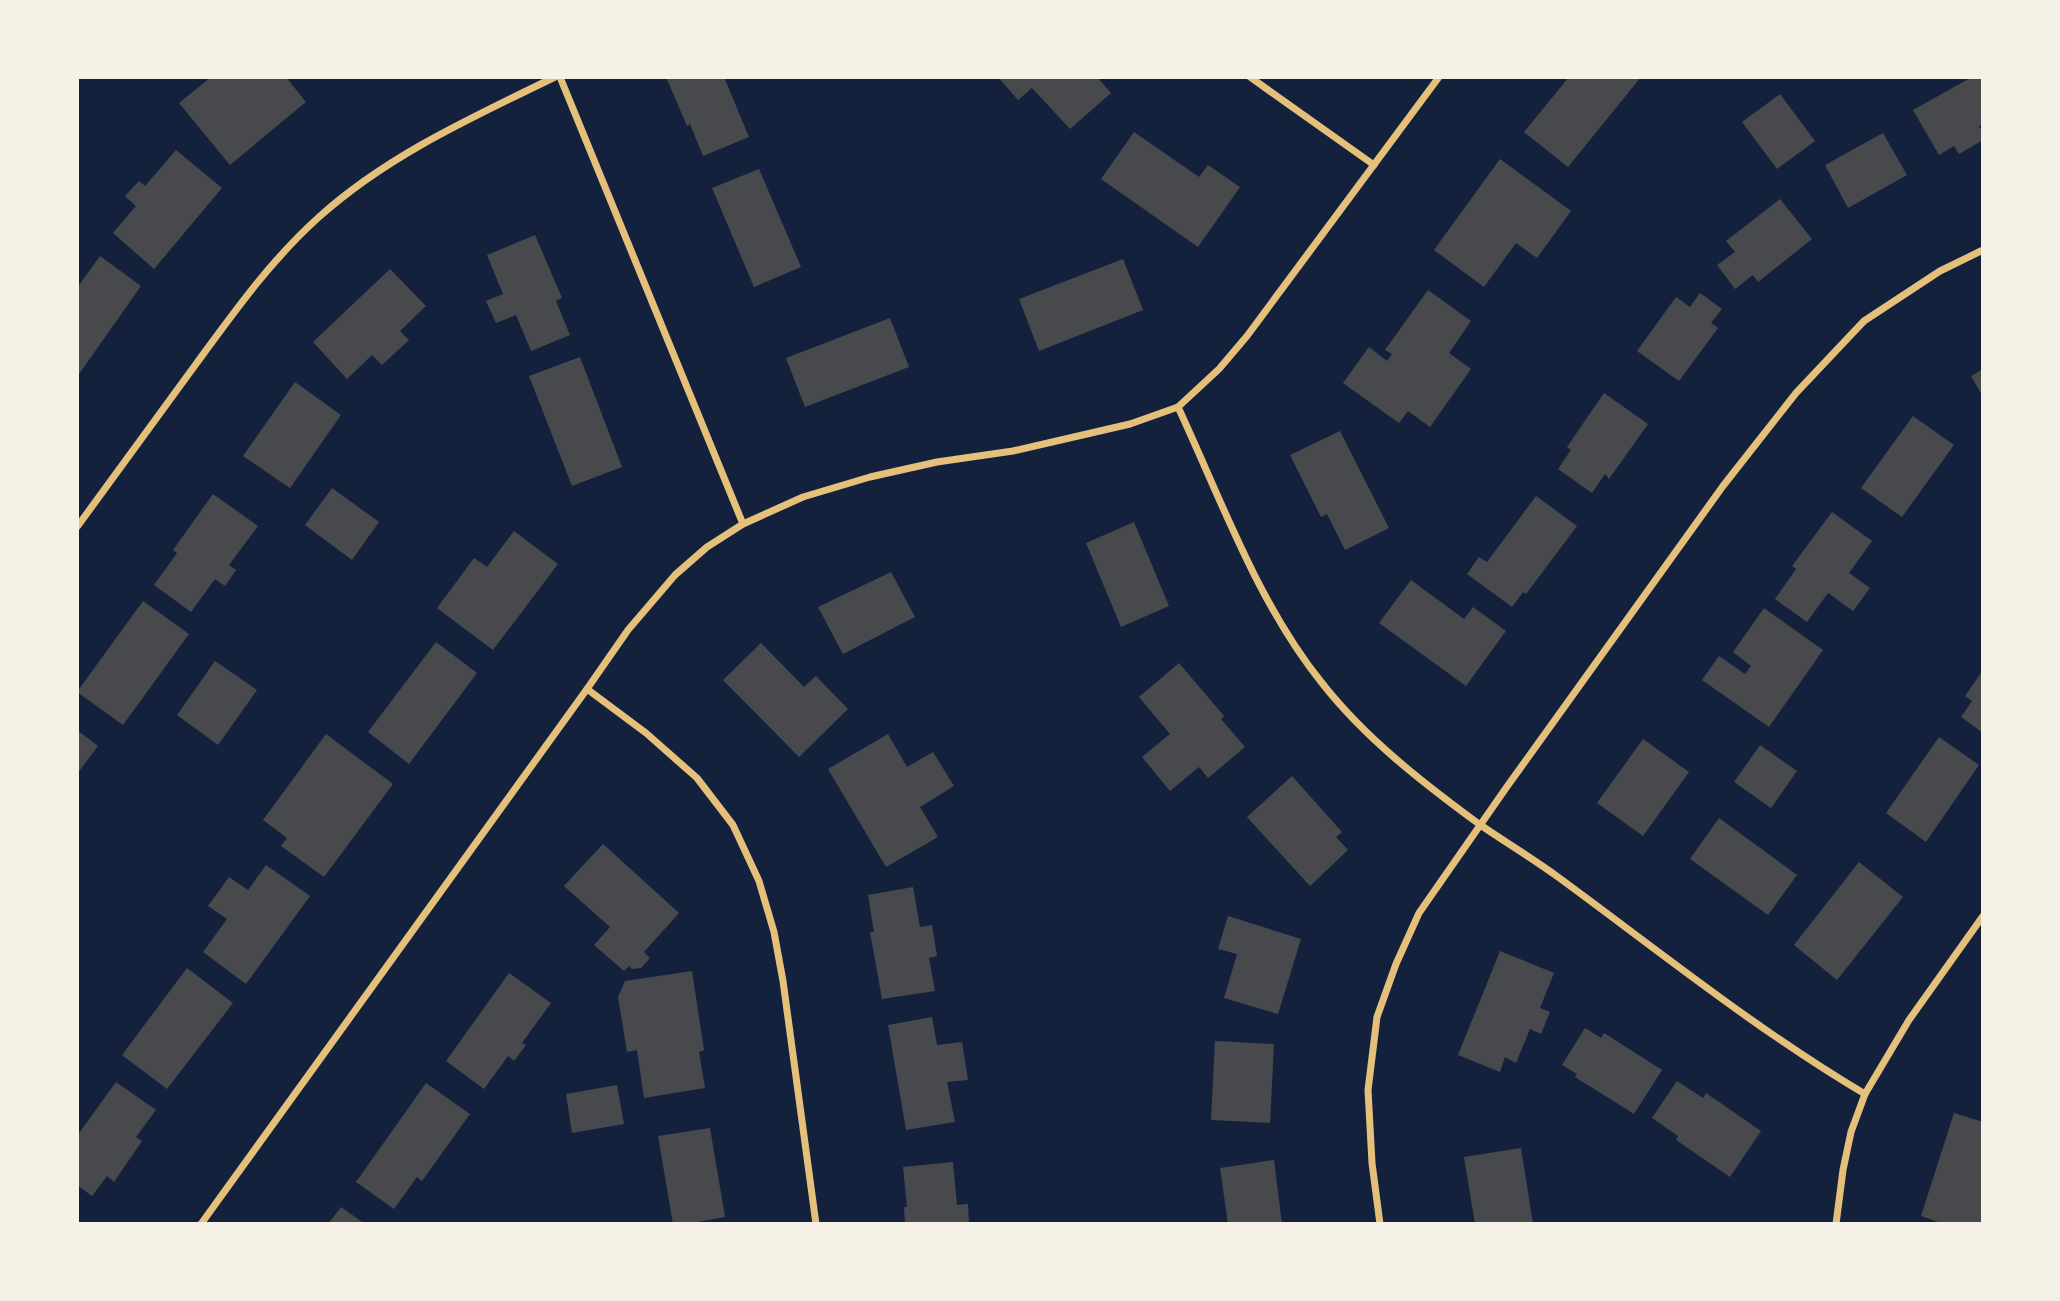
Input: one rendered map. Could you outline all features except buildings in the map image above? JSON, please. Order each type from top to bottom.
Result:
[{"type":"street","points":[[77,527],[236,309],[276,261],[319,217],[374,173],[435,136],[558,77],[743,524]]},
{"type":"street","points":[[1250,77],[1374,164]]},
{"type":"street","points":[[201,1224],[628,630],[675,575],[707,547],[743,524],[803,497],[870,477],[1013,451],[1117,427],[1178,407],[1219,369],[1247,336],[1439,77]]},
{"type":"street","points":[[1380,1224],[1372,1163],[1368,1090],[1377,1017],[1396,964],[1419,913],[1723,486],[1796,393],[1864,321],[1940,271],[1983,250]]},
{"type":"street","points":[[1178,407],[1256,578],[1292,642],[1321,682],[1353,719],[1392,755],[1480,824],[1538,862],[1798,1053],[1864,1094]]},
{"type":"street","points":[[587,689],[646,733],[697,778],[733,825],[759,881],[774,933],[783,981],[816,1224]]},
{"type":"street","points":[[1836,1224],[1836,1209],[1848,1144],[1864,1094],[1909,1020],[1983,916]]}]
